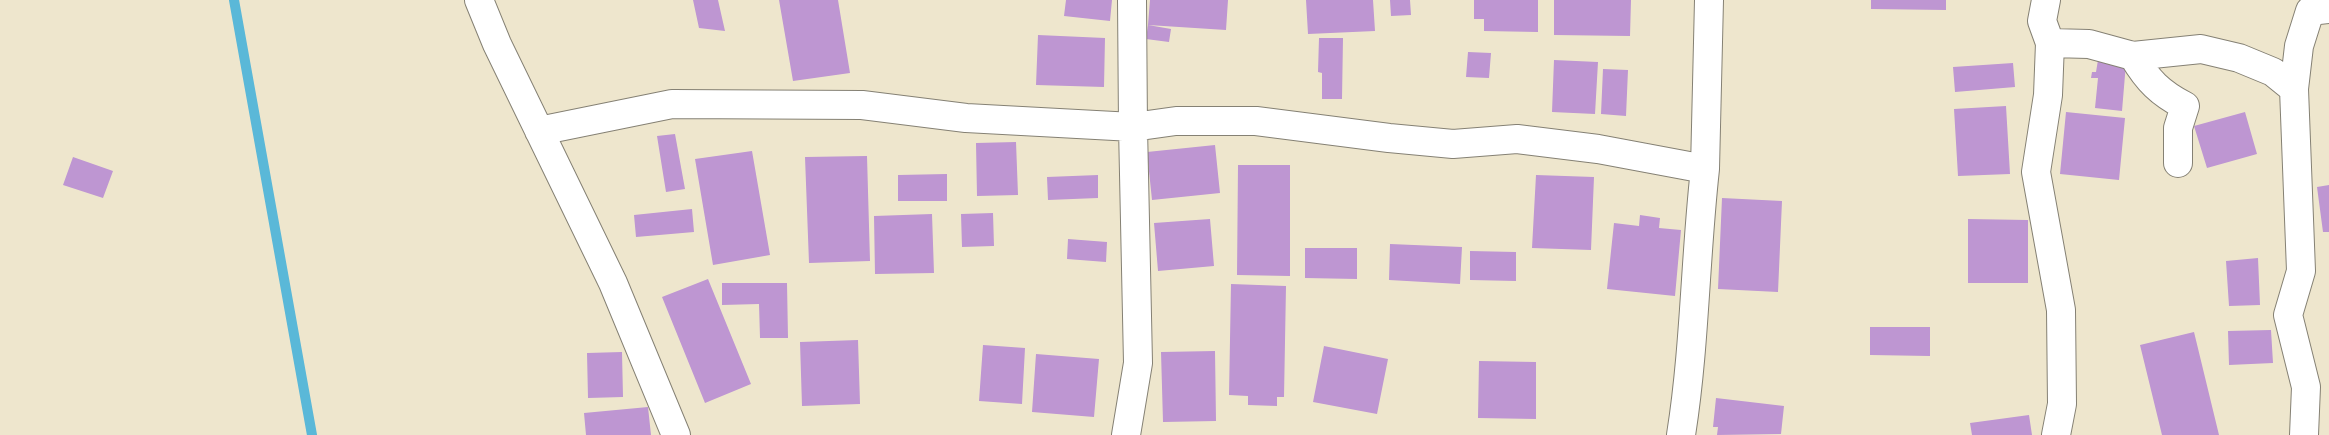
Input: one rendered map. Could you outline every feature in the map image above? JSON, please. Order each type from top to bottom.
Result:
[{"type":"street","points":[[479,0],[497,44],[613,283],[676,435]]},
{"type":"street","points":[[1126,435],[1138,363],[1132,0]]},
{"type":"street","points":[[1681,435],[1689,387],[1699,228],[1705,169],[1708,0]]},
{"type":"street","points":[[2046,0],[2042,21],[2050,42],[2048,95],[2036,172],[2061,310],[2062,404],[2056,435]]},
{"type":"street","points":[[2304,435],[2306,387],[2288,315],[2301,271],[2294,89],[2299,46],[2310,12],[2329,9]]},
{"type":"street","points":[[2050,42],[2089,44],[2133,56],[2201,49],[2239,58],[2274,72],[2294,89]]},
{"type":"street","points":[[2133,56],[2146,79],[2168,98],[2185,106],[2178,128],[2178,163]]},
{"type":"street","points":[[539,130],[672,104],[862,105],[966,118],[1133,127],[1176,121],[1256,121],[1453,144],[1517,139],[1598,149],[1705,169]]},
{"type":"building","points":[[693,0],[718,0],[725,31],[699,28]]},
{"type":"building","points":[[779,0],[838,0],[850,73],[793,81]]},
{"type":"building","points":[[1066,0],[1112,0],[1110,21],[1064,16]]},
{"type":"building","points":[[1150,0],[1228,0],[1226,30],[1148,25]]},
{"type":"building","points":[[1306,0],[1373,0],[1375,31],[1308,34]]},
{"type":"building","points":[[1390,0],[1410,0],[1411,15],[1391,16]]},
{"type":"building","points":[[1474,0],[1538,0],[1538,32],[1484,31],[1484,19],[1474,19]]},
{"type":"building","points":[[1554,0],[1631,0],[1630,36],[1554,35]]},
{"type":"building","points":[[1871,0],[1946,0],[1946,10],[1871,9]]},
{"type":"building","points":[[1148,25],[1171,29],[1169,42],[1146,39]]},
{"type":"building","points":[[1038,35],[1105,38],[1104,87],[1036,85]]},
{"type":"building","points":[[1319,38],[1343,38],[1342,99],[1322,99],[1322,73],[1318,72]]},
{"type":"building","points":[[1468,52],[1491,53],[1489,78],[1466,77]]},
{"type":"building","points":[[1554,60],[1598,62],[1595,114],[1552,112]]},
{"type":"building","points":[[2098,60],[2126,63],[2122,111],[2095,108],[2098,78],[2091,78],[2092,72],[2096,72]]},
{"type":"building","points":[[2013,63],[2015,87],[1955,92],[1953,67]]},
{"type":"building","points":[[1603,69],[1628,70],[1626,116],[1601,114]]},
{"type":"building","points":[[2006,106],[2010,174],[1958,176],[1954,109]]},
{"type":"building","points":[[2066,112],[2125,118],[2119,180],[2060,174]]},
{"type":"building","points":[[2245,112],[2257,154],[2207,168],[2194,126]]},
{"type":"building","points":[[675,134],[685,189],[666,192],[657,136]]},
{"type":"building","points":[[1016,142],[1018,195],[977,196],[976,143]]},
{"type":"building","points":[[1215,145],[1220,193],[1152,200],[1147,152]]},
{"type":"building","points":[[752,151],[770,255],[713,265],[695,159]]},
{"type":"building","points":[[867,156],[870,261],[809,263],[805,157]]},
{"type":"building","points":[[73,157],[113,171],[103,198],[63,185]]},
{"type":"building","points":[[1238,165],[1290,165],[1290,276],[1237,275]]},
{"type":"building","points":[[947,174],[947,201],[898,201],[898,175]]},
{"type":"building","points":[[1098,175],[1098,198],[1048,200],[1047,177]]},
{"type":"building","points":[[1536,175],[1594,177],[1591,250],[1532,248]]},
{"type":"building","points":[[2329,185],[2329,232],[2323,232],[2317,187]]},
{"type":"building","points":[[1722,198],[1782,201],[1778,292],[1718,289]]},
{"type":"building","points":[[692,209],[694,232],[636,237],[634,215]]},
{"type":"building","points":[[993,213],[994,246],[962,247],[961,214]]},
{"type":"building","points":[[932,214],[934,273],[875,274],[874,216]]},
{"type":"building","points":[[1640,215],[1660,218],[1659,228],[1681,230],[1675,296],[1607,289],[1614,223],[1639,226]]},
{"type":"building","points":[[1210,219],[1214,266],[1158,271],[1154,223]]},
{"type":"building","points":[[1968,219],[2028,220],[2028,283],[1968,283]]},
{"type":"building","points":[[1068,239],[1107,242],[1106,262],[1067,259]]},
{"type":"building","points":[[1390,244],[1462,247],[1460,284],[1389,280]]},
{"type":"building","points":[[1305,248],[1357,248],[1357,279],[1305,278]]},
{"type":"building","points":[[1470,251],[1516,252],[1516,281],[1470,280]]},
{"type":"building","points":[[2258,258],[2260,305],[2229,306],[2226,261]]},
{"type":"building","points":[[708,279],[751,384],[705,403],[662,297]]},
{"type":"building","points":[[722,283],[787,283],[788,338],[760,338],[759,304],[722,305]]},
{"type":"building","points":[[1231,284],[1286,286],[1284,397],[1277,397],[1277,406],[1248,405],[1248,396],[1229,395]]},
{"type":"building","points":[[1870,327],[1930,327],[1930,356],[1870,355]]},
{"type":"building","points":[[2271,330],[2273,363],[2229,365],[2228,331]]},
{"type":"building","points":[[2194,332],[2219,435],[2162,435],[2140,345]]},
{"type":"building","points":[[858,340],[860,404],[802,406],[800,342]]},
{"type":"building","points":[[983,345],[1025,348],[1022,404],[979,401]]},
{"type":"building","points":[[1324,346],[1388,359],[1377,414],[1313,402]]},
{"type":"building","points":[[1215,351],[1216,421],[1163,422],[1161,352]]},
{"type":"building","points":[[622,352],[623,397],[588,398],[587,353]]},
{"type":"building","points":[[1036,354],[1099,359],[1094,417],[1032,412]]},
{"type":"building","points":[[1479,361],[1536,362],[1536,419],[1478,418]]},
{"type":"building","points":[[1716,398],[1784,406],[1781,434],[1717,435],[1718,427],[1713,427]]},
{"type":"building","points":[[648,407],[651,435],[586,435],[584,413]]},
{"type":"building","points":[[2029,415],[2032,435],[1972,435],[1970,423]]},
{"type":"waterway","points":[[234,0],[312,435]]}]
